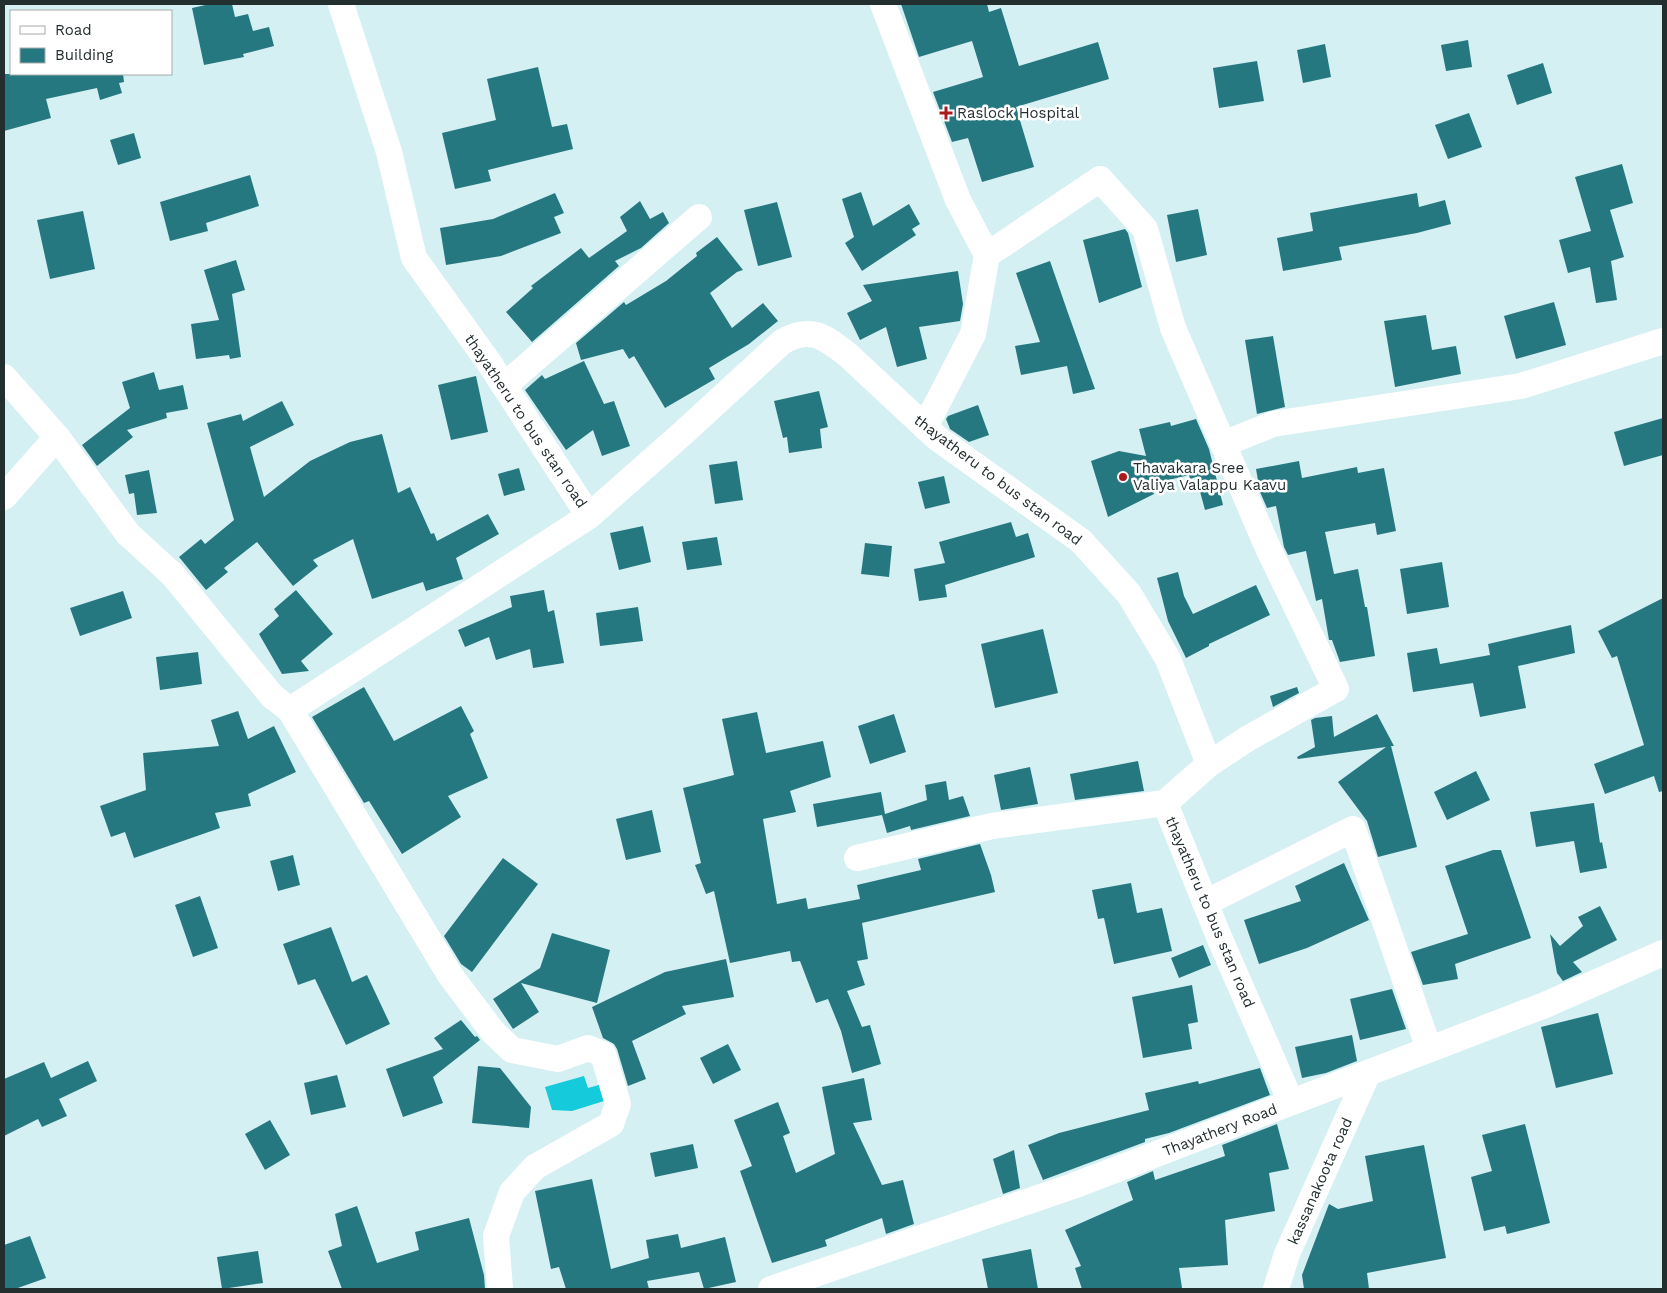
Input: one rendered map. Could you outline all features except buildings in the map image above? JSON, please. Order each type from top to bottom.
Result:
[{"type":"street","name":"thayatheru to bus stan road","points":[[341,4],[389,152],[414,258],[504,386],[589,516],[782,342],[794,334],[814,333],[833,343],[925,427],[1081,541],[1130,594],[1168,659],[1209,764],[1165,803],[1205,903],[1291,1102]]},
{"type":"street","points":[[883,4],[958,200],[987,255],[973,334],[925,427]]},
{"type":"street","points":[[987,255],[1100,179],[1145,229],[1173,328],[1268,548],[1336,689],[1246,739],[1209,764]]},
{"type":"street","points":[[504,386],[699,218]]},
{"type":"street","points":[[1223,444],[1273,424],[1521,386],[1663,341]]},
{"type":"street","points":[[4,377],[57,437],[128,534],[173,575],[272,696],[290,710],[450,975],[493,1032],[512,1050],[558,1059],[588,1048],[602,1054],[607,1063],[618,1104],[611,1124],[535,1167],[512,1192],[496,1236],[500,1289]]},
{"type":"street","points":[[4,497],[57,437]]},
{"type":"street","points":[[290,710],[589,516]]},
{"type":"street","points":[[857,858],[992,826],[1165,803]]},
{"type":"street","points":[[1205,903],[1353,829],[1429,1049]]},
{"type":"street","name":"Thayathery Road","points":[[770,1289],[1072,1186],[1367,1075],[1545,1004],[1663,953]]},
{"type":"street","name":"kassanakoota road","points":[[1276,1289],[1287,1254],[1367,1075]]},
{"type":"water","points":[[584,1076],[588,1088],[599,1085],[604,1101],[572,1111],[552,1110],[545,1087]]},
{"type":"place","name":"Raslock Hospital","points":[[946,113]]},
{"type":"place","name":"Thavakara Sree Valiya Valappu Kaavu","points":[[1123,477]]}]
